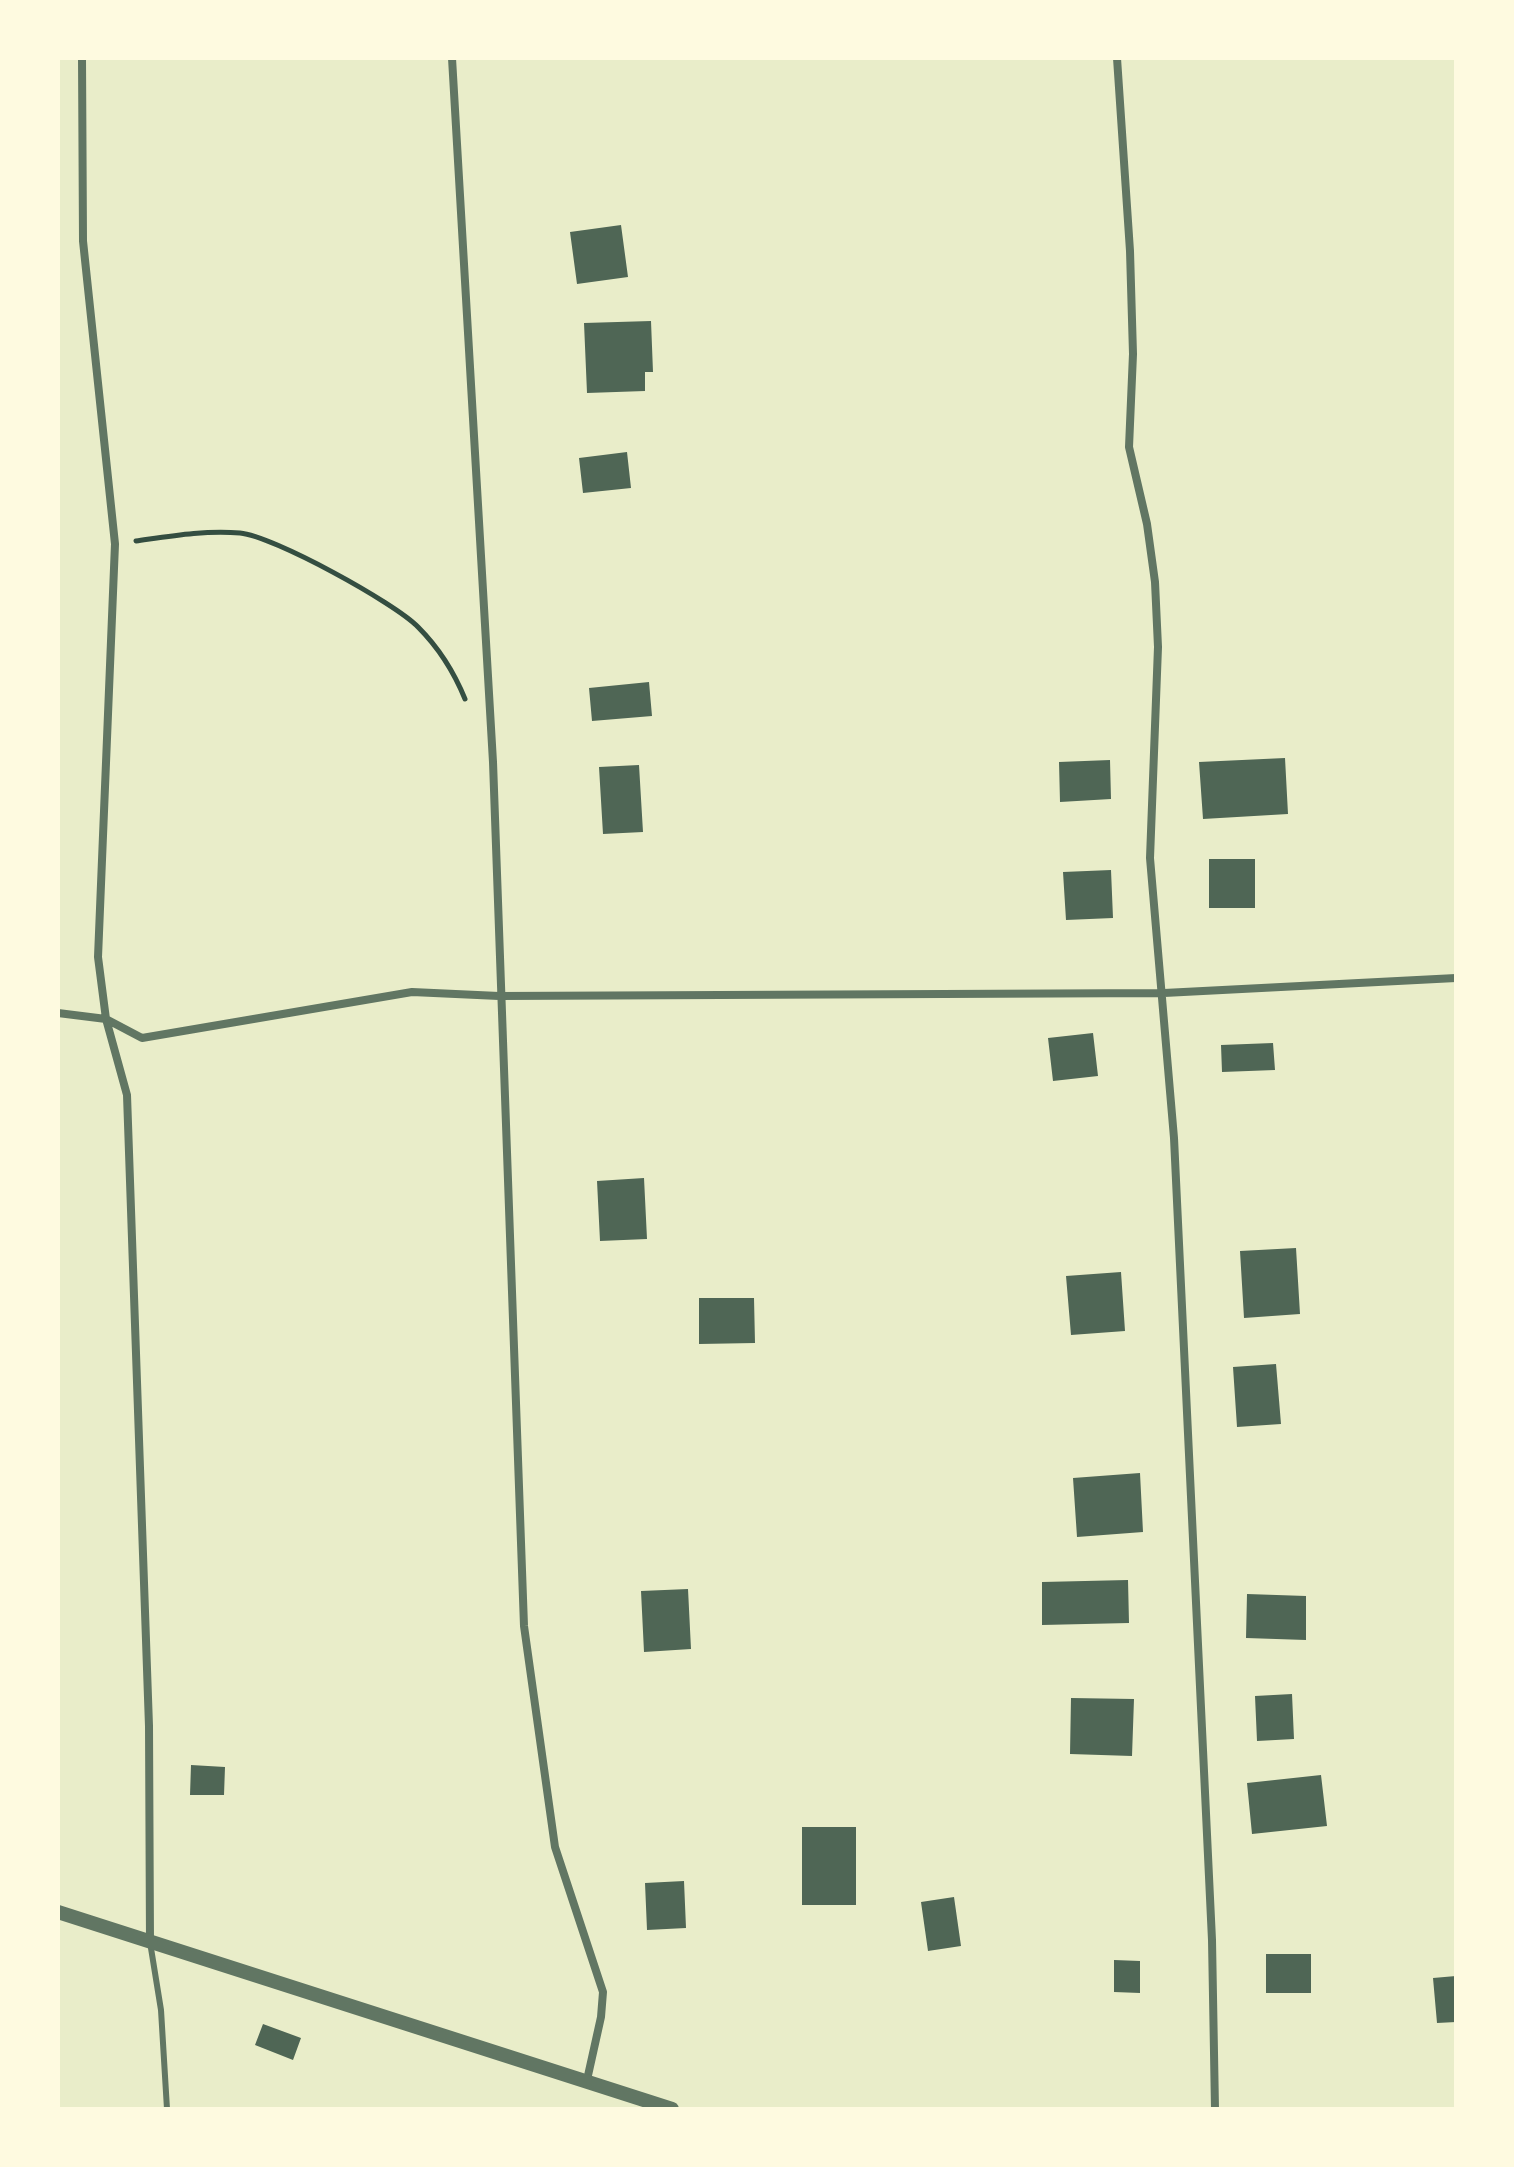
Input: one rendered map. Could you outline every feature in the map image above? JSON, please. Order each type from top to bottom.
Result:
[{"type":"street","points":[[82,58],[83,241],[115,544],[98,957],[106,1019],[127,1095],[148,1710],[150,1942]]},
{"type":"street","points":[[452,58],[493,762],[524,1626],[555,1847],[603,1992],[601,2017],[587,2080]]},
{"type":"street","points":[[1117,58],[1130,251],[1133,354],[1129,447],[1147,524],[1155,582],[1158,647],[1150,858],[1164,993],[1174,1138],[1212,1940],[1215,2109]]},
{"type":"street","points":[[58,1013],[106,1019],[142,1038],[412,992],[499,996],[1164,993],[1456,978]]},
{"type":"street","points":[[58,1912],[672,2109]]},
{"type":"lane","points":[[150,1942],[163,2025],[167,2109]]},
{"type":"path","points":[[115,544],[201,532],[243,533],[278,542],[417,625],[453,669],[470,709]]},
{"type":"building","points":[[621,225],[628,277],[577,284],[570,232]]},
{"type":"building","points":[[651,321],[653,372],[645,372],[645,391],[587,393],[584,323]]},
{"type":"building","points":[[627,452],[631,488],[583,493],[579,458]]},
{"type":"building","points":[[649,682],[652,716],[592,721],[589,688]]},
{"type":"building","points":[[1285,758],[1288,814],[1203,819],[1199,762]]},
{"type":"building","points":[[1110,760],[1111,799],[1060,802],[1059,762]]},
{"type":"building","points":[[639,765],[643,832],[603,834],[599,767]]},
{"type":"building","points":[[1209,859],[1255,859],[1255,908],[1209,908]]},
{"type":"building","points":[[1111,870],[1113,918],[1066,920],[1063,872]]},
{"type":"building","points":[[1093,1033],[1098,1076],[1053,1081],[1048,1038]]},
{"type":"building","points":[[1273,1043],[1275,1070],[1222,1072],[1221,1045]]},
{"type":"building","points":[[644,1178],[647,1239],[600,1241],[597,1181]]},
{"type":"building","points":[[1296,1248],[1300,1314],[1244,1318],[1240,1251]]},
{"type":"building","points":[[1121,1272],[1125,1331],[1071,1335],[1066,1276]]},
{"type":"building","points":[[699,1298],[754,1298],[755,1343],[699,1344]]},
{"type":"building","points":[[1276,1364],[1281,1424],[1237,1427],[1233,1367]]},
{"type":"building","points":[[1140,1473],[1143,1532],[1077,1537],[1073,1478]]},
{"type":"building","points":[[1128,1580],[1129,1623],[1042,1625],[1042,1582]]},
{"type":"building","points":[[688,1589],[691,1649],[644,1652],[641,1591]]},
{"type":"building","points":[[1247,1594],[1306,1596],[1306,1640],[1246,1638]]},
{"type":"building","points":[[1292,1694],[1294,1739],[1257,1741],[1255,1696]]},
{"type":"building","points":[[1071,1698],[1134,1699],[1132,1756],[1070,1754]]},
{"type":"building","points":[[191,1765],[225,1767],[224,1795],[190,1795]]},
{"type":"building","points":[[1321,1775],[1327,1826],[1252,1834],[1247,1783]]},
{"type":"building","points":[[802,1827],[856,1827],[856,1905],[802,1905]]},
{"type":"building","points":[[684,1881],[686,1928],[647,1930],[645,1883]]},
{"type":"building","points":[[954,1897],[961,1946],[928,1951],[921,1902]]},
{"type":"building","points":[[1266,1954],[1311,1954],[1311,1993],[1266,1993]]},
{"type":"building","points":[[1114,1960],[1140,1961],[1140,1993],[1114,1992]]},
{"type":"building","points":[[1456,1976],[1456,2022],[1437,2023],[1433,1978]]},
{"type":"building","points":[[263,2024],[301,2038],[293,2060],[255,2045]]}]
